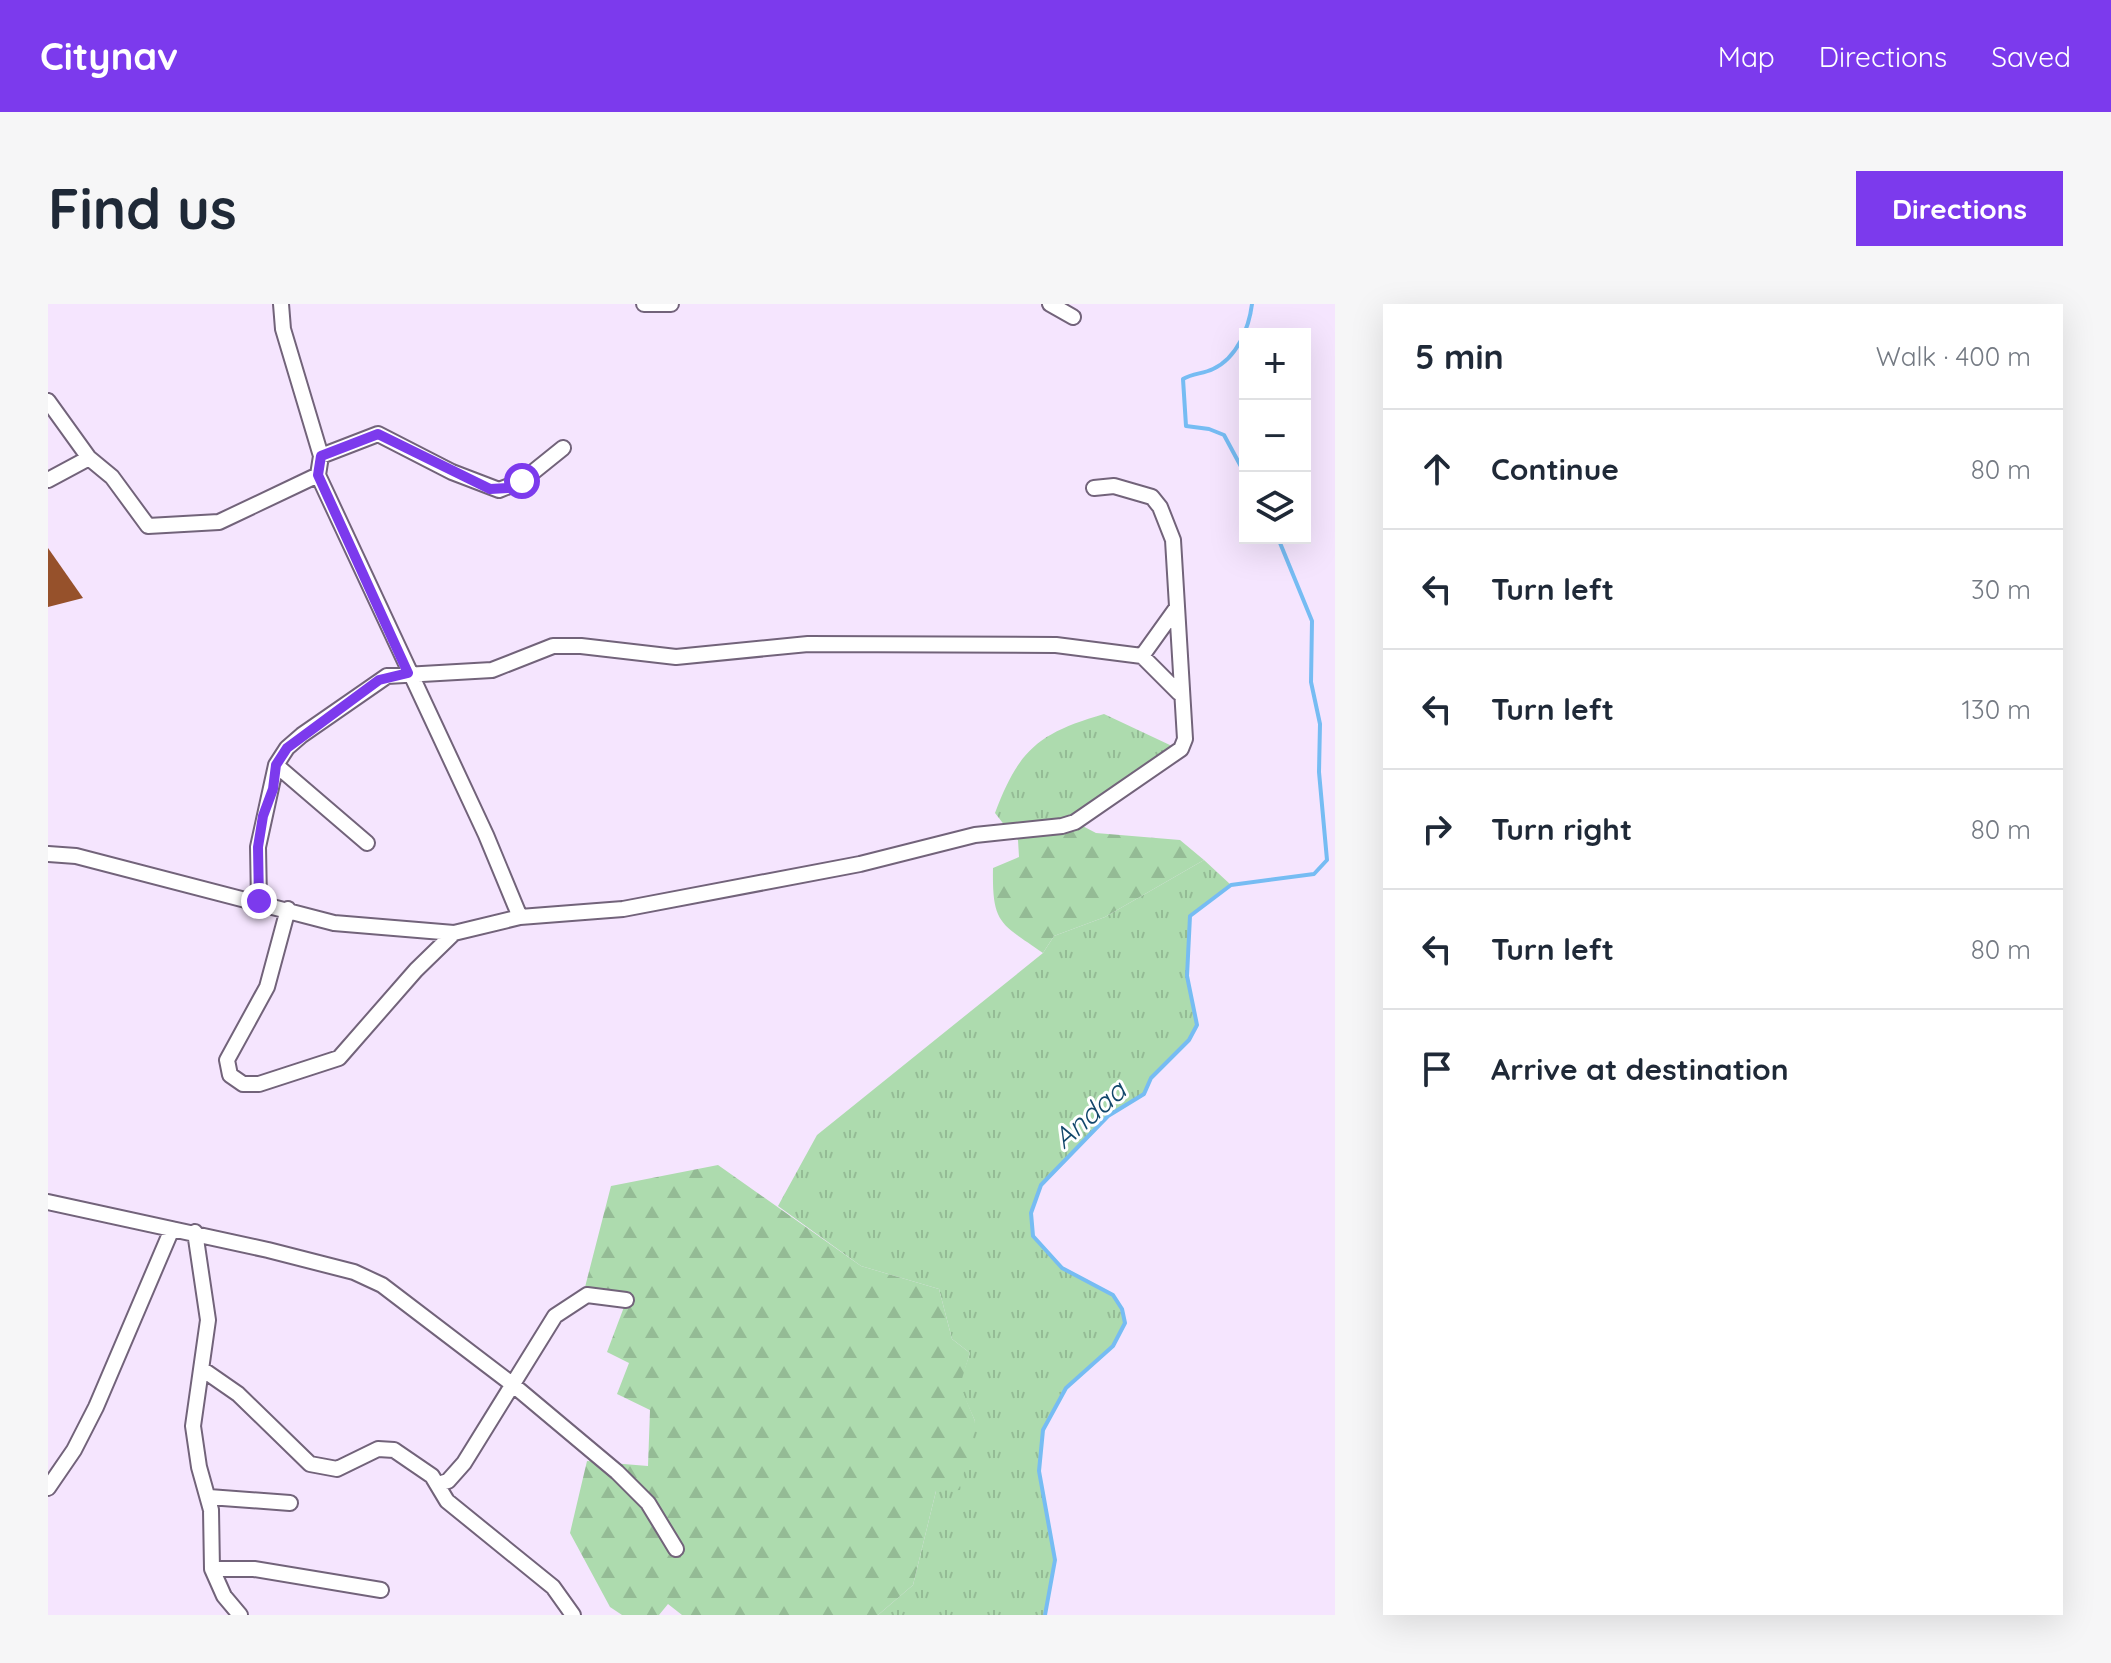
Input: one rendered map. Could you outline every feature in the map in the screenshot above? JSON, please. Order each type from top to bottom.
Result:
[{"type":"street","points":[[281,304],[283,329],[321,456],[318,475],[486,835],[520,917]]},
{"type":"street","points":[[644,304],[671,304]]},
{"type":"street","points":[[1050,304],[1073,317]]},
{"type":"street","points":[[48,401],[89,458],[112,477],[148,526],[219,522],[318,475]]},
{"type":"street","points":[[321,456],[378,434],[394,439],[452,472],[499,490],[522,481],[563,448]]},
{"type":"street","points":[[48,480],[89,458]]},
{"type":"street","points":[[48,854],[76,856],[259,901],[334,923],[454,933],[520,917],[623,909],[860,864],[975,835],[1075,822],[1181,749],[1185,739],[1179,693],[1182,654],[1175,610],[1173,540],[1160,507],[1141,492],[1114,486],[1094,488]]},
{"type":"street","points":[[1142,656],[1175,610]]},
{"type":"street","points":[[259,901],[258,847],[276,765],[287,748],[379,680],[408,673],[492,670],[553,646],[581,646],[676,657],[808,644],[1056,645],[1142,656],[1179,693]]},
{"type":"street","points":[[276,765],[367,843]]},
{"type":"street","points":[[288,909],[267,987],[227,1060],[230,1075],[243,1084],[259,1084],[339,1058],[416,970],[454,933]]},
{"type":"street","points":[[48,1202],[195,1232],[354,1272],[382,1285],[512,1384],[648,1503],[666,1527],[676,1549]]},
{"type":"street","points":[[48,1488],[74,1450],[96,1407],[172,1229]]},
{"type":"street","points":[[195,1232],[208,1320],[193,1426],[199,1467],[209,1497],[212,1569],[224,1596],[240,1615]]},
{"type":"street","points":[[438,1484],[455,1474],[555,1316],[571,1302],[587,1295],[600,1294],[626,1300]]},
{"type":"street","points":[[202,1369],[238,1394],[310,1464],[337,1469],[387,1448],[432,1476],[447,1501],[553,1587],[573,1615]]},
{"type":"street","points":[[209,1497],[290,1503]]},
{"type":"street","points":[[212,1569],[254,1569],[381,1590]]},
{"type":"green space","points":[[1104,714],[1172,746],[1118,792],[1075,822],[1009,831],[995,813],[1013,773],[1023,759],[1034,747],[1063,728]]},
{"type":"green space","points":[[1075,822],[1096,833],[1180,840],[1204,860],[1105,917],[1054,936],[1043,953],[1008,928],[997,912],[993,868],[1019,857],[1018,840],[1009,831]]},
{"type":"green space","points":[[1204,860],[1231,885],[1190,916],[1187,976],[1197,1025],[1189,1040],[1151,1078],[1144,1094],[1108,1116],[1041,1185],[1031,1213],[1033,1236],[1062,1268],[1113,1295],[1122,1309],[1125,1323],[1113,1346],[1066,1388],[1043,1430],[1039,1471],[1055,1555],[1045,1615],[878,1615],[913,1585],[936,1491],[975,1421],[959,1385],[970,1353],[952,1339],[939,1289],[861,1266],[778,1206],[817,1135],[1043,953],[1054,936],[1105,917]]},
{"type":"green space","points":[[718,1165],[861,1266],[939,1289],[952,1339],[970,1353],[960,1385],[975,1421],[960,1490],[936,1491],[913,1585],[878,1615],[682,1615],[668,1604],[659,1615],[622,1615],[610,1607],[570,1533],[587,1461],[648,1466],[650,1410],[617,1394],[629,1363],[607,1352],[624,1307],[584,1291],[611,1186]]},
{"type":"building","points":[[48,548],[83,598],[48,607]]},
{"type":"waterway","name":"Andaa","points":[[1244,472],[1224,435],[1186,426],[1183,379],[1213,369],[1229,358],[1245,332],[1252,304]]},
{"type":"waterway","name":"Andaa","points":[[1045,1615],[1055,1560],[1039,1471],[1043,1430],[1066,1388],[1113,1346],[1125,1323],[1122,1309],[1113,1295],[1062,1268],[1033,1236],[1031,1213],[1041,1185],[1108,1116],[1144,1094],[1151,1078],[1189,1040],[1197,1025],[1187,976],[1190,916],[1231,885],[1314,874],[1327,860],[1319,772],[1320,724],[1311,682],[1312,621],[1280,544]]},
{"type":"route","points":[[259,901],[258,847],[263,816],[273,789],[276,765],[287,748],[379,680],[408,673],[318,475],[321,456],[378,434],[394,439],[452,472],[490,489],[508,488],[522,481]]}]
